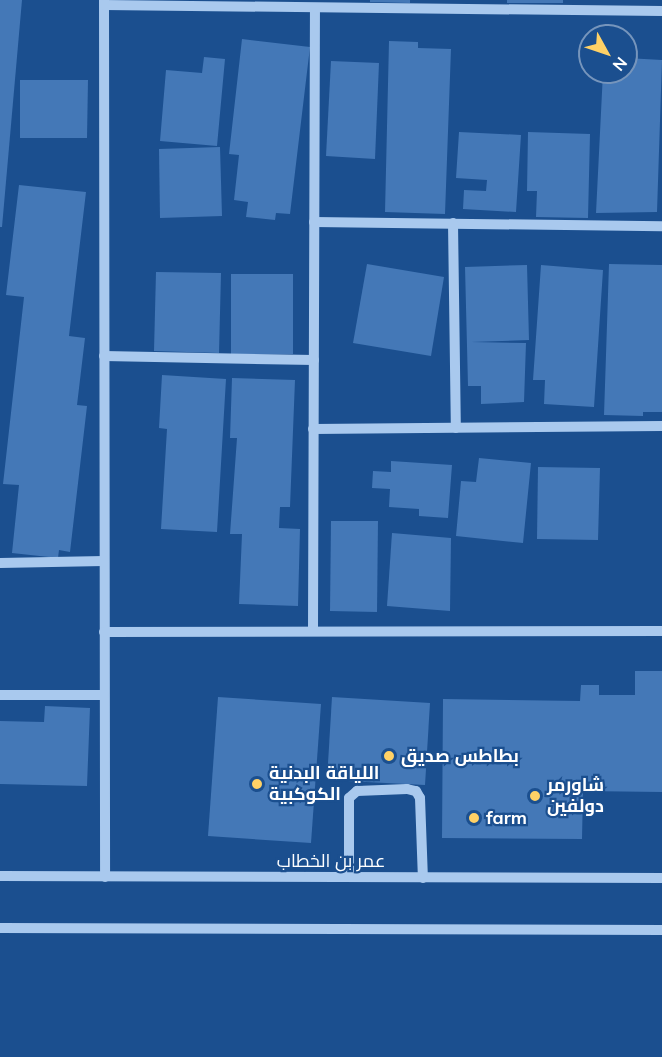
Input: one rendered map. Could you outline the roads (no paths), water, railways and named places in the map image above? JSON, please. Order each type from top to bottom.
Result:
[{"type":"street","points":[[105,877],[104,2],[315,8],[655,8]]},
{"type":"street","points":[[312,632],[315,8]]},
{"type":"street","points":[[314,222],[662,226]]},
{"type":"street","points":[[453,223],[456,428]]},
{"type":"street","points":[[104,356],[314,360]]},
{"type":"street","points":[[313,429],[662,426]]},
{"type":"street","points":[[0,563],[104,561]]},
{"type":"street","points":[[104,632],[662,631]]},
{"type":"street","points":[[0,695],[104,695]]},
{"type":"street","points":[[349,877],[350,798],[357,791],[407,789],[416,791],[420,798],[423,878]]},
{"type":"street","name":"عمر بن الخطاب","points":[[0,876],[662,878]]},
{"type":"street","points":[[0,928],[662,930]]},
{"type":"place","name":"بطاطس صديق","points":[[389,756]]},
{"type":"place","name":"اللياقة البدنية الكوكبية","points":[[257,784]]},
{"type":"place","name":"شاورمر دولفين","points":[[535,796]]},
{"type":"place","name":"farm","points":[[474,818]]}]
